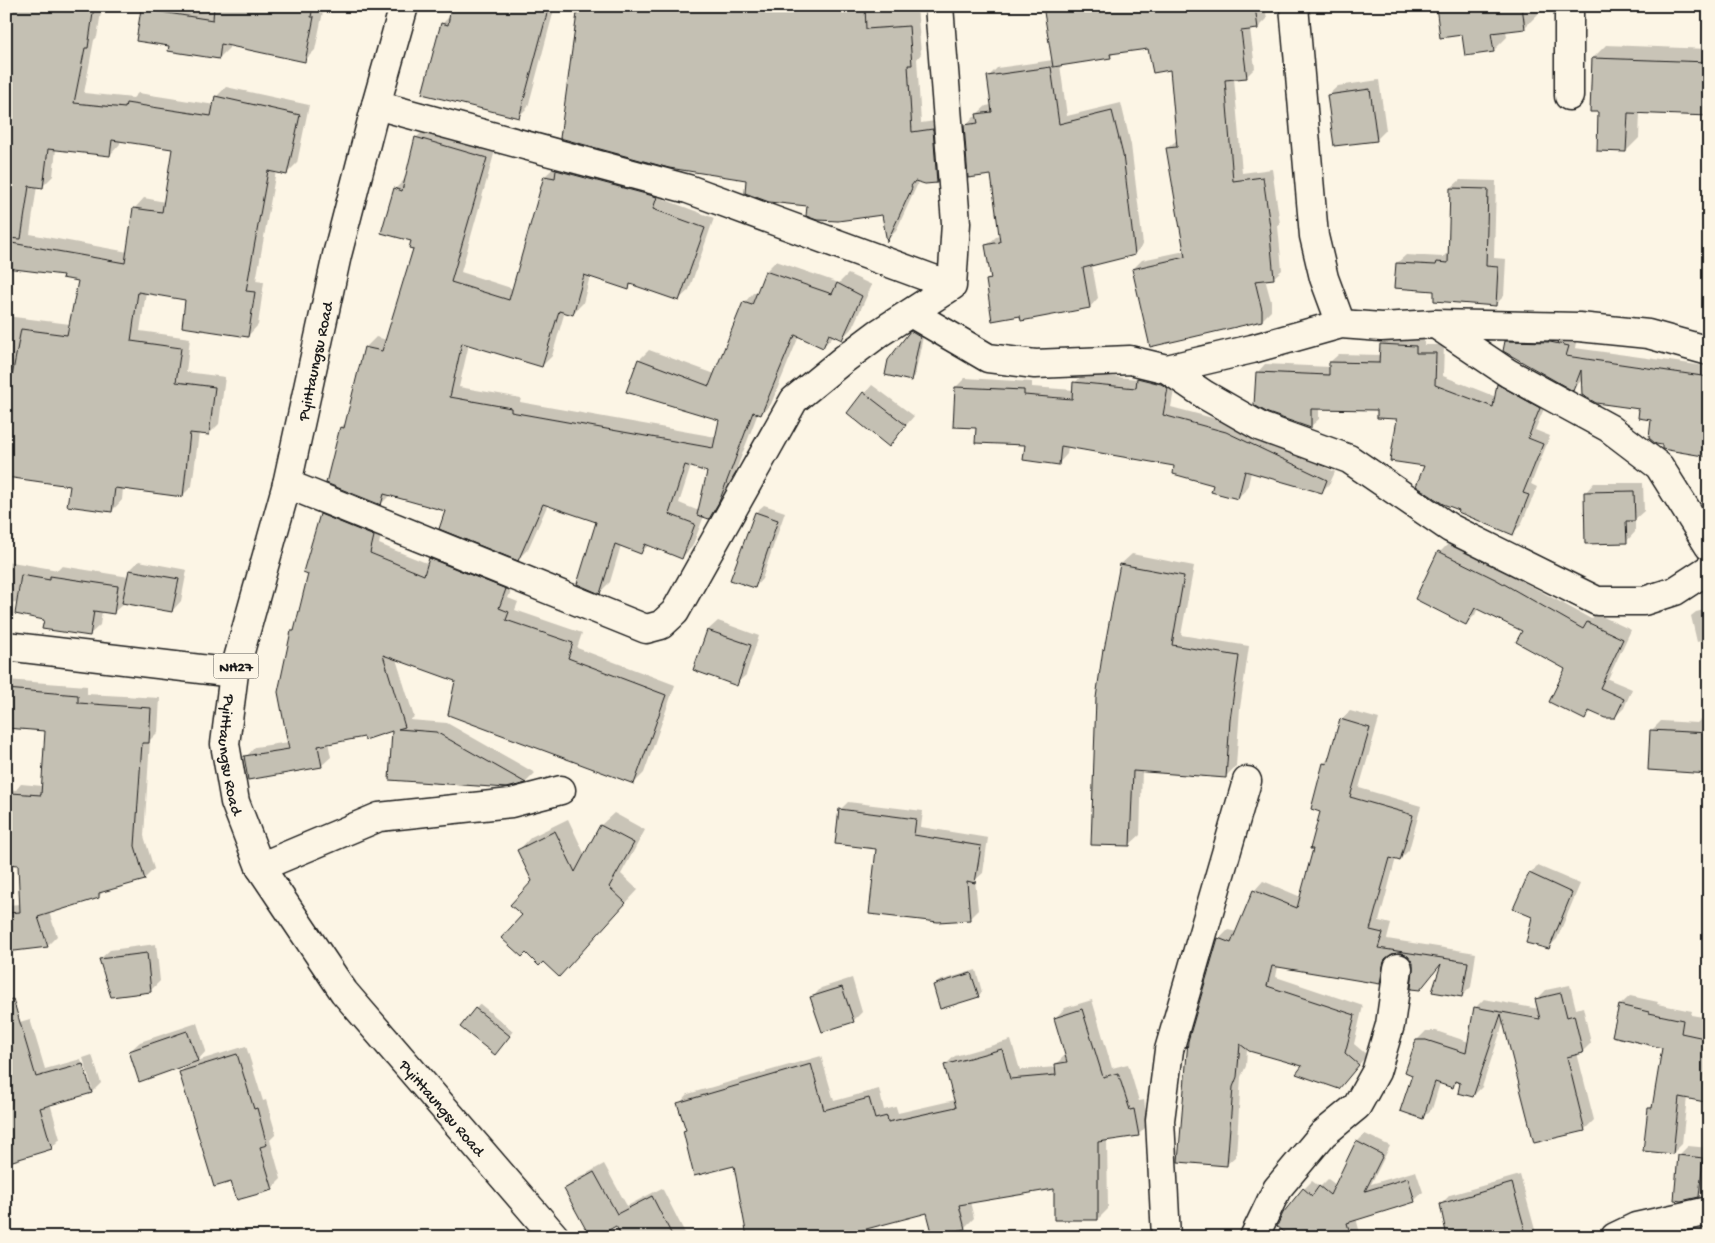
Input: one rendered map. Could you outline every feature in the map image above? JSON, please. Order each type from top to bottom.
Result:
[{"type":"main road","name":"PyiHtaungsu Road","points":[[404,6],[337,255],[287,484],[234,673],[224,744],[235,802],[260,867],[344,992],[556,1237]]},
{"type":"main road","points":[[938,6],[956,223],[952,286]]},
{"type":"main road","points":[[1294,6],[1314,236],[1324,278],[1341,324]]},
{"type":"main road","points":[[1569,6],[1569,96]]},
{"type":"main road","points":[[376,105],[688,189],[952,286]]},
{"type":"main road","points":[[287,484],[646,629],[661,625],[675,612],[794,400],[879,333],[952,286]]},
{"type":"main road","points":[[911,313],[988,358],[1035,364],[1130,360],[1167,369],[1205,395],[1261,427],[1349,459],[1450,528],[1597,601],[1644,601],[1675,591],[1709,569]]},
{"type":"main road","points":[[1167,369],[1252,349],[1341,324],[1381,327],[1435,324],[1579,327],[1648,334],[1709,351]]},
{"type":"main road","points":[[1435,324],[1508,374],[1609,428],[1659,466],[1709,546]]},
{"type":"main road","points":[[6,646],[234,673]]},
{"type":"main road","points":[[1166,1237],[1160,1120],[1169,1050],[1247,781]]},
{"type":"main road","points":[[260,867],[379,817],[511,803],[561,790]]},
{"type":"main road","points":[[1254,1237],[1277,1189],[1323,1134],[1357,1106],[1376,1072],[1390,1025],[1398,968]]},
{"type":"main road","points":[[1615,1237],[1636,1227],[1709,1211]]},
{"type":"building","points":[[6,6],[94,6],[88,48],[85,48],[74,103],[125,108],[126,103],[211,116],[215,96],[300,115],[287,175],[268,171],[246,291],[255,292],[248,337],[182,327],[185,300],[138,292],[131,341],[181,348],[176,382],[215,387],[209,435],[190,433],[183,497],[115,488],[112,512],[67,506],[70,486],[6,477],[6,408],[21,329],[67,335],[78,281],[62,278],[63,275],[6,268],[6,242],[125,263],[133,208],[162,212],[172,149],[112,140],[110,156],[48,149],[43,188],[29,186],[21,239],[6,238]]},
{"type":"building","points":[[214,6],[313,6],[311,17],[314,17],[305,62],[221,44],[219,59],[168,51],[169,46],[136,41],[141,9],[213,20]]},
{"type":"building","points":[[451,6],[529,6],[548,10],[519,118],[422,94],[441,23],[448,25]]},
{"type":"building","points":[[578,6],[865,6],[866,29],[909,26],[912,65],[908,65],[912,132],[933,129],[937,183],[925,184],[915,181],[911,186],[912,188],[887,242],[882,215],[838,221],[817,220],[806,216],[807,206],[769,202],[745,193],[746,180],[669,168],[560,138]]},
{"type":"building","points":[[1043,6],[1255,6],[1258,29],[1241,31],[1247,78],[1225,80],[1233,181],[1263,177],[1271,234],[1274,279],[1255,281],[1262,310],[1262,321],[1150,347],[1132,269],[1185,257],[1166,148],[1177,147],[1170,70],[1153,73],[1148,49],[1110,54],[1111,58],[1053,67]]},
{"type":"building","points":[[1436,6],[1522,6],[1525,29],[1491,33],[1494,52],[1465,56],[1462,35],[1440,38]]},
{"type":"building","points":[[1592,58],[1709,62],[1709,116],[1628,113],[1626,152],[1597,151],[1598,112],[1590,112]]},
{"type":"building","points":[[1051,67],[1059,124],[1112,111],[1123,155],[1135,255],[1083,268],[1090,308],[1021,321],[1020,316],[992,321],[986,280],[991,279],[985,245],[1000,242],[991,175],[968,178],[964,125],[978,123],[976,114],[992,112],[987,76]]},
{"type":"building","points":[[1370,89],[1377,141],[1334,146],[1327,95]]},
{"type":"building","points":[[415,137],[487,158],[451,282],[509,300],[544,176],[555,178],[556,170],[657,197],[653,209],[705,228],[679,301],[630,284],[629,290],[584,275],[573,315],[559,311],[542,367],[462,343],[450,397],[511,408],[511,412],[713,448],[719,420],[626,392],[638,359],[709,386],[743,302],[752,305],[765,271],[832,294],[837,283],[862,296],[842,340],[829,334],[823,348],[795,335],[761,415],[753,412],[719,502],[709,519],[697,515],[707,472],[685,465],[669,514],[695,524],[682,559],[645,544],[641,554],[615,544],[600,594],[577,584],[596,522],[543,504],[518,561],[439,529],[445,511],[384,494],[381,505],[326,483],[340,427],[344,428],[364,347],[382,351],[413,249],[409,248],[411,241],[381,233],[394,188],[402,191]]},
{"type":"building","points":[[1450,188],[1488,189],[1486,266],[1498,267],[1496,306],[1434,301],[1434,291],[1394,288],[1396,263],[1436,265],[1437,262],[1448,263]]},
{"type":"building","points":[[910,331],[920,337],[911,381],[885,375],[888,360]]},
{"type":"building","points":[[1505,341],[1550,342],[1569,346],[1566,356],[1709,377],[1709,457],[1662,449],[1662,445],[1656,444],[1649,438],[1651,420],[1638,418],[1639,409],[1596,403],[1582,395],[1581,370],[1573,391],[1503,351]]},
{"type":"building","points":[[1380,344],[1416,346],[1416,353],[1436,353],[1435,385],[1493,407],[1497,384],[1540,408],[1528,438],[1543,444],[1523,493],[1529,495],[1513,535],[1458,512],[1459,510],[1443,504],[1416,486],[1424,466],[1390,461],[1397,419],[1377,418],[1377,410],[1311,409],[1311,428],[1268,413],[1254,405],[1256,372],[1329,375],[1329,362],[1379,363]]},
{"type":"building","points":[[1137,378],[1161,384],[1168,388],[1163,415],[1226,432],[1327,480],[1322,493],[1245,471],[1238,499],[1211,492],[1213,485],[1173,474],[1174,466],[1061,446],[1059,465],[1023,460],[1025,445],[975,443],[976,428],[953,427],[955,387],[1024,390],[1024,395],[1072,399],[1073,382],[1136,388]]},
{"type":"building","points":[[863,392],[906,425],[889,447],[847,413]]},
{"type":"building","points":[[1634,491],[1635,521],[1626,521],[1627,543],[1585,544],[1584,492]]},
{"type":"building","points":[[755,512],[778,520],[755,588],[730,580]]},
{"type":"building","points":[[320,514],[374,536],[370,553],[424,575],[429,558],[506,589],[499,608],[509,612],[506,620],[573,643],[568,658],[666,695],[634,784],[448,715],[455,681],[383,655],[405,727],[398,729],[436,732],[526,783],[507,788],[389,780],[392,731],[365,740],[364,737],[318,746],[322,767],[248,780],[244,756],[289,749],[278,692],[291,631],[294,631],[308,574],[303,572]]},
{"type":"building","points":[[1438,551],[1497,580],[1583,629],[1587,622],[1623,639],[1600,688],[1624,699],[1615,718],[1605,718],[1589,711],[1585,720],[1549,702],[1565,669],[1516,642],[1522,631],[1475,608],[1466,625],[1415,599]]},
{"type":"building","points":[[1120,564],[1184,576],[1172,645],[1239,656],[1230,720],[1226,778],[1133,771],[1130,846],[1091,845],[1096,698],[1103,649]]},
{"type":"building","points":[[129,570],[179,579],[172,612],[122,603]]},
{"type":"building","points":[[21,575],[50,580],[50,576],[118,586],[114,614],[94,611],[90,636],[42,629],[44,620],[15,614]]},
{"type":"building","points":[[707,630],[751,645],[737,686],[693,670]]},
{"type":"building","points":[[6,689],[78,695],[78,703],[151,708],[149,743],[142,743],[135,846],[145,880],[99,893],[99,898],[38,917],[48,947],[6,952],[6,913],[20,912],[18,865],[6,864],[6,827],[9,827],[11,793],[41,795],[45,731],[6,728]]},
{"type":"building","points":[[1340,719],[1370,728],[1350,797],[1413,815],[1400,861],[1390,858],[1370,930],[1383,933],[1378,948],[1468,962],[1462,997],[1432,992],[1441,964],[1420,990],[1411,989],[1413,963],[1408,956],[1401,953],[1392,954],[1385,959],[1380,984],[1272,966],[1267,986],[1355,1015],[1345,1053],[1359,1065],[1339,1089],[1296,1074],[1302,1066],[1249,1051],[1240,1044],[1237,1077],[1233,1087],[1227,1166],[1178,1162],[1188,1041],[1218,938],[1231,943],[1253,890],[1297,908],[1313,849],[1310,849],[1320,812],[1311,809],[1323,763],[1327,764]]},
{"type":"building","points":[[1650,730],[1709,733],[1709,774],[1648,770]]},
{"type":"building","points":[[839,809],[916,819],[914,835],[981,846],[975,883],[967,881],[970,920],[938,922],[869,914],[876,849],[835,844]]},
{"type":"building","points":[[600,825],[634,843],[609,887],[626,903],[559,977],[543,962],[539,966],[526,953],[522,957],[501,938],[522,915],[510,905],[532,881],[517,850],[555,831],[575,872]]},
{"type":"building","points":[[1529,873],[1572,893],[1549,949],[1526,943],[1532,917],[1513,909]]},
{"type":"building","points":[[147,953],[151,992],[111,997],[99,959]]},
{"type":"building","points":[[971,973],[979,997],[940,1009],[933,985]]},
{"type":"building","points":[[842,987],[854,1022],[822,1032],[810,997]]},
{"type":"building","points":[[1561,993],[1567,1017],[1574,1015],[1583,1053],[1567,1057],[1585,1131],[1534,1143],[1501,1014],[1473,1097],[1458,1093],[1460,1083],[1455,1081],[1453,1088],[1435,1082],[1423,1119],[1400,1111],[1412,1075],[1405,1072],[1416,1040],[1426,1040],[1466,1053],[1474,1007],[1540,1019],[1535,999]]},
{"type":"building","points":[[13,999],[36,1077],[83,1064],[92,1093],[40,1108],[52,1149],[6,1163],[6,1000]]},
{"type":"building","points":[[1619,1005],[1683,1020],[1681,1033],[1709,1039],[1709,1079],[1705,1102],[1679,1097],[1673,1154],[1643,1151],[1648,1108],[1652,1108],[1662,1048],[1612,1036]]},
{"type":"building","points":[[475,1008],[510,1036],[495,1055],[460,1027]]},
{"type":"building","points":[[1082,1009],[1103,1077],[1118,1073],[1130,1110],[1134,1109],[1139,1136],[1098,1142],[1098,1220],[1054,1220],[1054,1189],[959,1205],[965,1229],[933,1236],[927,1213],[836,1237],[747,1237],[734,1166],[694,1176],[683,1131],[686,1130],[677,1103],[811,1064],[824,1110],[869,1098],[875,1119],[887,1116],[888,1122],[956,1107],[944,1065],[1002,1049],[1010,1079],[1056,1075],[1055,1064],[1067,1062],[1054,1018]]},
{"type":"building","points":[[187,1031],[198,1061],[139,1082],[129,1051]]},
{"type":"building","points":[[237,1054],[254,1109],[257,1108],[267,1145],[260,1147],[273,1190],[237,1200],[231,1182],[214,1187],[179,1072]]},
{"type":"building","points":[[1356,1141],[1383,1155],[1365,1191],[1408,1178],[1415,1202],[1347,1223],[1351,1237],[1290,1237],[1277,1226],[1283,1213],[1303,1188],[1312,1196],[1319,1186],[1330,1195]]},
{"type":"building","points":[[1678,1155],[1703,1158],[1699,1197],[1681,1201],[1674,1200]]},
{"type":"building","points":[[594,1172],[617,1214],[652,1196],[673,1237],[622,1237],[616,1226],[596,1237],[590,1237],[564,1189]]},
{"type":"building","points":[[1512,1183],[1527,1237],[1447,1237],[1440,1204]]}]
